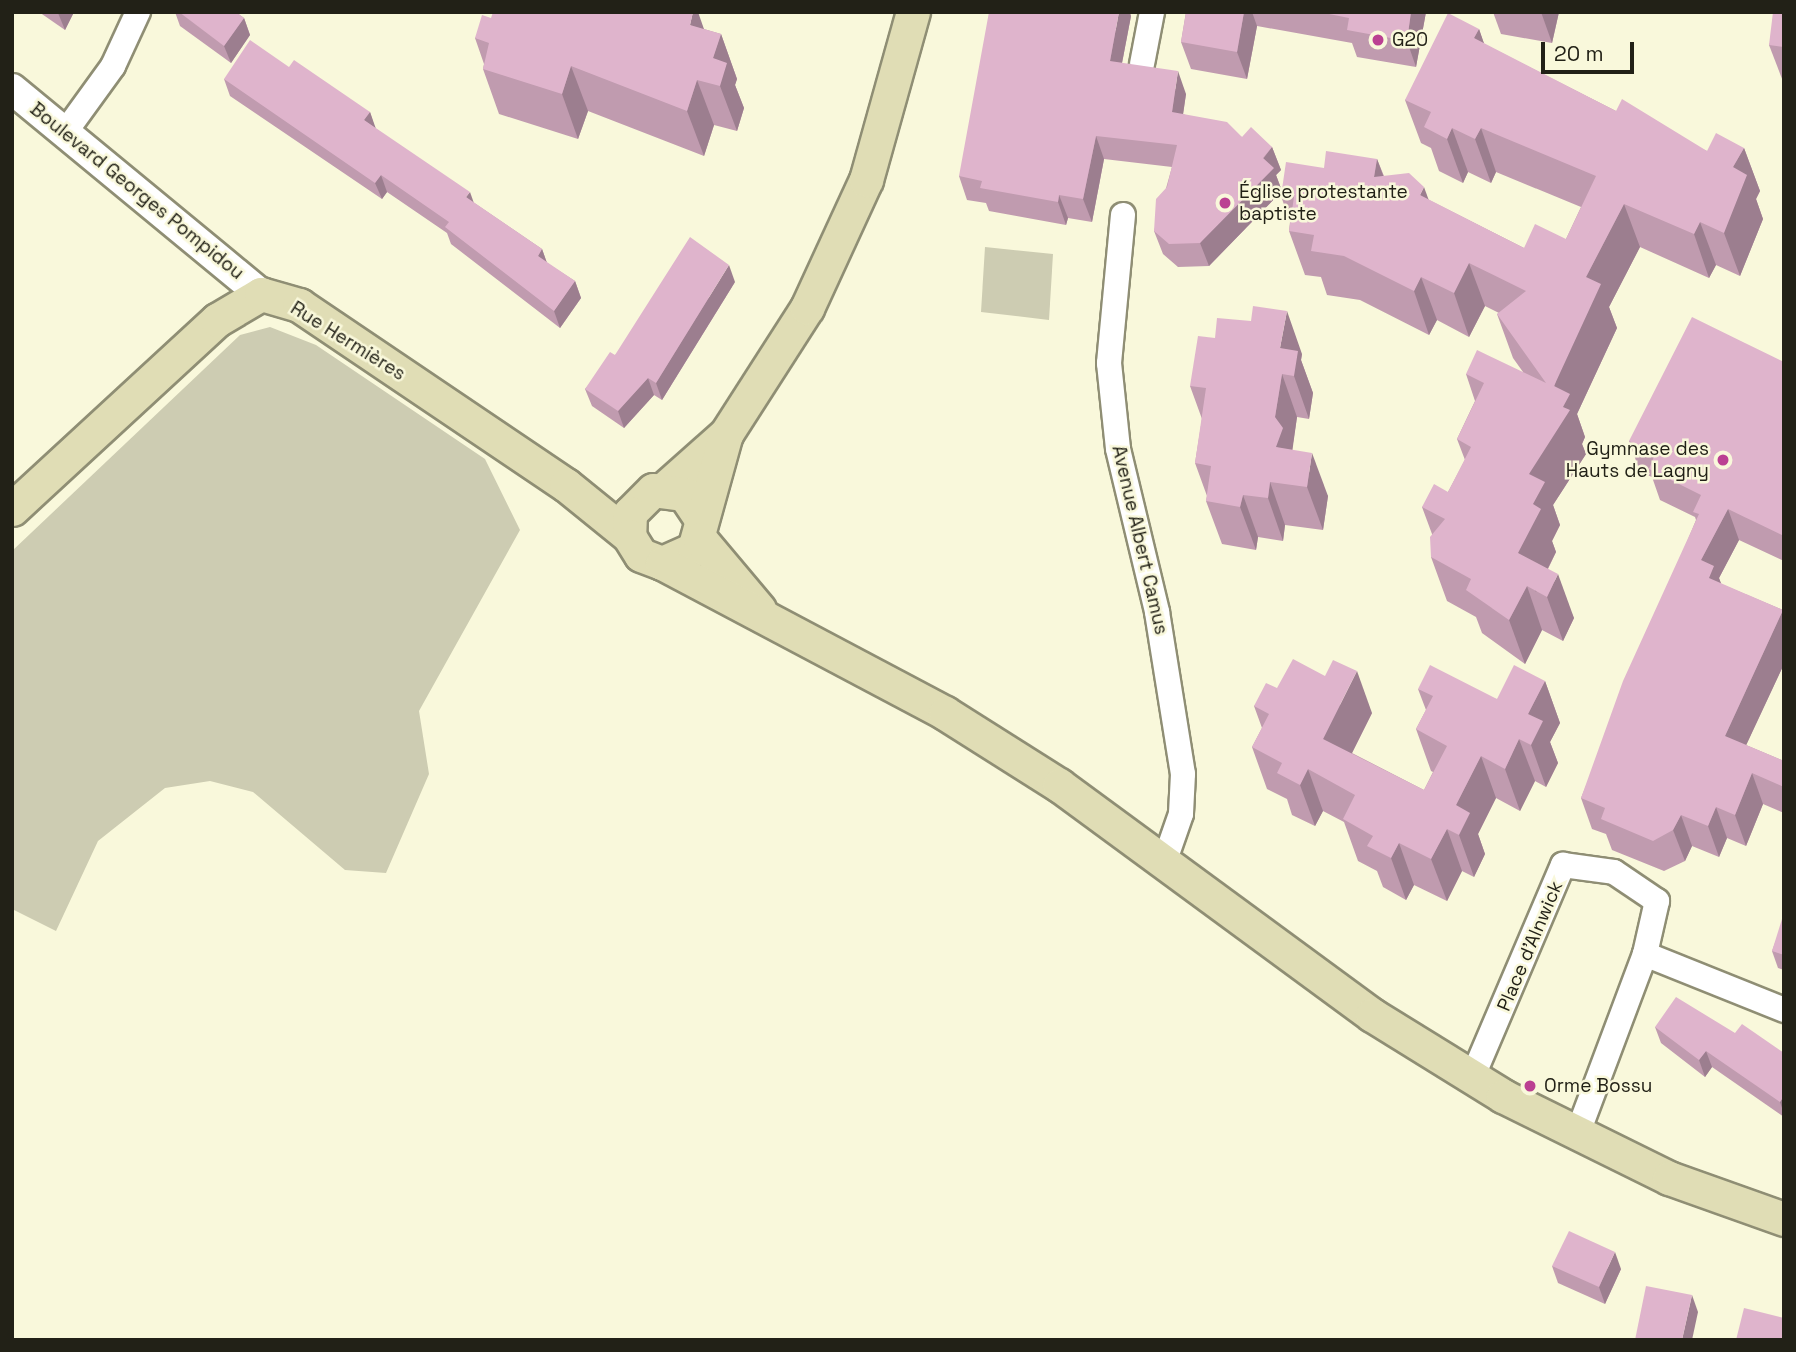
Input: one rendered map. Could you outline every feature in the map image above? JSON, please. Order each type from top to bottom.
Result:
[{"type":"main road","points":[[662,563],[685,557],[701,529],[726,434],[807,308],[838,244],[866,180],[913,12]]},
{"type":"main road","points":[[12,509],[217,320],[261,294]]},
{"type":"main road","name":"Rue Hermières","points":[[261,294],[299,305],[566,485],[629,536]]},
{"type":"main road","points":[[726,434],[630,513],[629,536],[641,555],[662,563],[772,624],[945,713],[1165,860],[1372,1015],[1472,1078],[1562,1127],[1669,1178],[1784,1219]]},
{"type":"main road","points":[[566,485],[654,492],[692,500],[701,529],[772,624]]},
{"type":"street","points":[[66,131],[113,66],[138,12]]},
{"type":"street","points":[[1142,64],[1152,12]]},
{"type":"street","name":"Boulevard Georges Pompidou","points":[[12,89],[261,294]]},
{"type":"street","name":"Avenue Albert Camus","points":[[1123,215],[1109,363],[1118,449],[1180,733],[1181,814],[1165,860]]},
{"type":"street","name":"Place d'Alnwick","points":[[1472,1078],[1563,865],[1614,872],[1657,901],[1646,954],[1562,1127]]},
{"type":"street","points":[[1646,954],[1784,1010]]},
{"type":"green space","points":[[985,247],[1053,254],[1049,320],[981,312]]},
{"type":"green space","points":[[270,327],[316,345],[485,459],[520,530],[419,711],[429,774],[386,873],[345,870],[253,792],[210,781],[165,788],[98,841],[56,931],[12,909],[12,551],[240,335]]},
{"type":"building","points":[[179,12],[236,12],[244,18],[224,46]]},
{"type":"building","points":[[493,12],[693,12],[690,25],[721,34],[713,58],[727,63],[720,86],[697,80],[687,111],[571,66],[562,94],[483,69],[489,43],[475,38],[482,15],[491,18]]},
{"type":"building","points":[[989,12],[1119,12],[1110,61],[1178,71],[1172,112],[1227,122],[1242,137],[1251,127],[1272,147],[1263,158],[1274,168],[1200,243],[1169,244],[1154,231],[1156,199],[1167,187],[1177,145],[1096,136],[1083,199],[1059,195],[1058,202],[980,188],[982,181],[959,176]]},
{"type":"building","points":[[1186,12],[1244,12],[1237,52],[1181,42]]},
{"type":"building","points":[[1319,12],[1411,12],[1407,41],[1347,30],[1349,18]]},
{"type":"building","points":[[1773,12],[1784,12],[1784,47],[1769,45]]},
{"type":"building","points":[[1448,13],[1479,29],[1474,38],[1616,111],[1622,99],[1707,151],[1716,133],[1744,148],[1733,167],[1747,175],[1724,233],[1700,222],[1694,234],[1624,204],[1586,277],[1601,284],[1554,386],[1570,394],[1563,407],[1570,410],[1529,474],[1545,482],[1533,504],[1541,509],[1518,553],[1558,574],[1547,597],[1527,586],[1509,620],[1466,590],[1471,579],[1431,557],[1430,537],[1445,519],[1422,507],[1434,484],[1448,492],[1471,447],[1457,439],[1484,383],[1466,374],[1477,350],[1546,383],[1497,314],[1526,291],[1469,263],[1454,293],[1421,277],[1414,291],[1344,256],[1311,251],[1314,235],[1289,231],[1294,197],[1281,196],[1286,162],[1324,168],[1326,151],[1377,159],[1374,177],[1409,173],[1424,187],[1420,195],[1524,248],[1535,224],[1566,239],[1596,176],[1481,128],[1475,139],[1452,128],[1447,139],[1424,127],[1431,112],[1405,100]]},
{"type":"building","points":[[250,40],[289,67],[294,60],[370,112],[364,120],[470,192],[466,197],[542,249],[538,256],[575,281],[554,311],[445,227],[449,222],[381,175],[375,183],[224,79]]},
{"type":"building","points":[[690,237],[729,265],[656,383],[648,378],[618,411],[585,389],[610,352],[615,355]]},
{"type":"building","points":[[1253,306],[1287,311],[1280,348],[1298,351],[1294,376],[1282,374],[1275,417],[1283,428],[1276,447],[1312,453],[1307,487],[1270,482],[1268,498],[1243,495],[1240,507],[1206,501],[1211,466],[1195,463],[1206,388],[1190,386],[1198,336],[1215,338],[1217,318],[1251,321]]},
{"type":"building","points":[[1692,317],[1784,362],[1784,536],[1728,509],[1701,560],[1714,566],[1709,578],[1783,610],[1725,736],[1784,761],[1784,787],[1752,773],[1735,815],[1716,807],[1708,826],[1681,815],[1673,830],[1653,841],[1601,819],[1605,808],[1581,798],[1623,681],[1699,514],[1693,512],[1701,495],[1649,469],[1655,454],[1629,441]]},
{"type":"building","points":[[1293,659],[1325,676],[1333,660],[1357,671],[1323,739],[1424,790],[1447,746],[1416,729],[1433,696],[1418,689],[1430,665],[1497,699],[1514,665],[1545,681],[1528,714],[1543,721],[1531,745],[1519,739],[1505,769],[1481,756],[1456,805],[1470,813],[1459,835],[1447,829],[1431,859],[1399,843],[1391,858],[1367,846],[1373,836],[1343,819],[1355,795],[1308,769],[1300,785],[1277,773],[1282,763],[1252,747],[1269,714],[1254,706],[1266,683],[1277,688]]},
{"type":"building","points":[[1784,919],[1784,955],[1772,951]]},
{"type":"building","points":[[1676,997],[1735,1033],[1742,1024],[1784,1053],[1784,1096],[1780,1102],[1706,1051],[1699,1060],[1655,1027]]},
{"type":"building","points":[[1569,1231],[1615,1252],[1599,1287],[1552,1266]]},
{"type":"building","points":[[1646,1286],[1692,1295],[1682,1340],[1635,1340]]},
{"type":"building","points":[[1744,1308],[1784,1318],[1784,1340],[1736,1340]]},
{"type":"place","name":"G20","points":[[1378,40]]},
{"type":"place","name":"Église protestante baptiste","points":[[1225,203]]},
{"type":"place","name":"Gymnase des Hauts de Lagny","points":[[1723,460]]},
{"type":"place","name":"Orme Bossu","points":[[1530,1086]]}]
